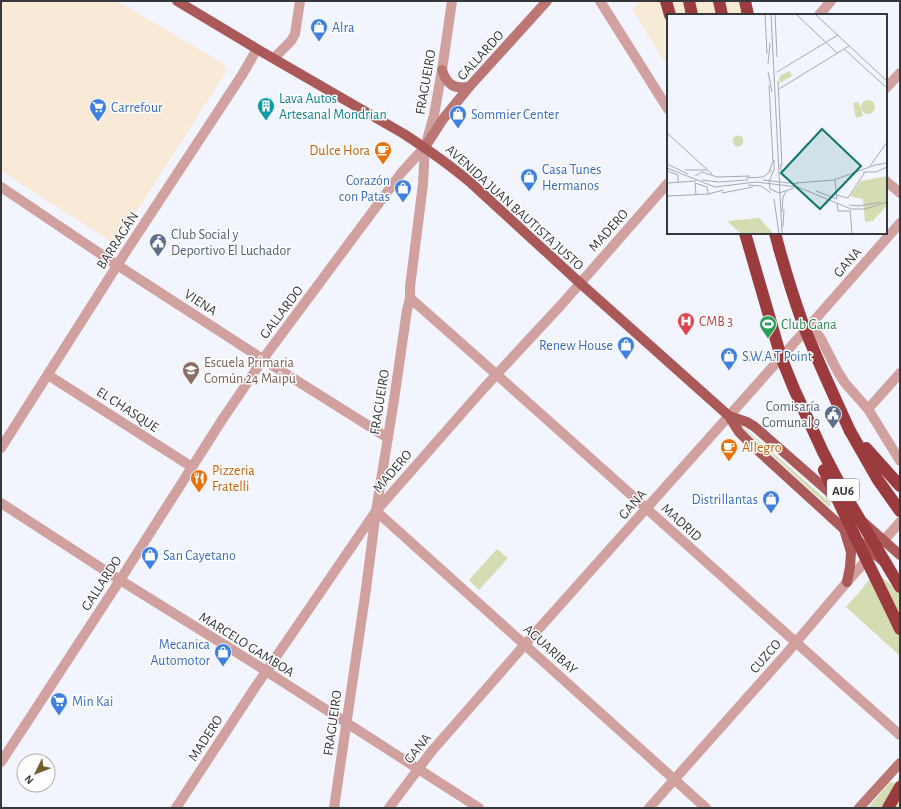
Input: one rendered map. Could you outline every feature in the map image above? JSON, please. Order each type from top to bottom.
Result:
[{"type":"highway","points":[[666,1],[670,14]]},
{"type":"highway","points":[[689,1],[692,14]]},
{"type":"highway","points":[[719,1],[722,14]]},
{"type":"highway","points":[[745,1],[748,14]]},
{"type":"highway","name":"AU6","points":[[745,234],[781,357],[794,389],[823,452],[847,498],[900,587]]},
{"type":"highway","name":"AU6","points":[[777,234],[779,248],[803,324],[827,381],[850,431],[878,480],[900,511]]},
{"type":"highway","points":[[794,389],[814,446],[839,504],[900,629]]},
{"type":"highway","points":[[850,431],[900,486]]},
{"type":"highway","points":[[888,808],[900,787]]},
{"type":"main road","name":"AVENIDA JUAN BAUTISTA JUSTO","points":[[177,1],[425,147],[450,166],[471,183],[729,416],[739,432],[844,529],[900,577]]},
{"type":"main road","name":"AVENIDA JUAN BAUTISTA JUSTO","points":[[729,416],[747,422],[755,427],[900,555]]},
{"type":"main road","points":[[844,529],[851,552],[847,582]]},
{"type":"street","points":[[274,58],[291,41],[295,34],[300,1]]},
{"type":"street","name":"FRAGUEIRO","points":[[334,808],[376,511],[410,298],[423,184],[425,147],[434,115],[452,1]]},
{"type":"street","name":"GALLARDO","points":[[1,762],[263,359],[402,172],[425,147],[443,119],[469,87],[547,1]]},
{"type":"street","points":[[600,1],[667,107]]},
{"type":"street","points":[[820,14],[831,1]]},
{"type":"street","name":"BARRAGÁN","points":[[1,448],[117,265],[242,75],[257,49]]},
{"type":"street","points":[[442,70],[445,79],[452,85],[460,88],[469,87]]},
{"type":"street","points":[[887,87],[900,73]]},
{"type":"street","points":[[887,182],[900,193]]},
{"type":"street","name":"MADERO","points":[[176,808],[266,672],[376,511],[496,374],[562,304],[667,184]]},
{"type":"street","name":"VIENA","points":[[1,187],[117,265],[388,438]]},
{"type":"street","name":"GANA","points":[[389,808],[431,752],[900,223]]},
{"type":"street","name":"MADRID","points":[[410,298],[900,735]]},
{"type":"street","points":[[811,324],[821,339],[841,377],[868,409],[900,461]]},
{"type":"street","points":[[868,409],[900,373]]},
{"type":"street","name":"EL CHASQUE","points":[[48,375],[192,467]]},
{"type":"street","name":"MARCELO GAMBOA","points":[[1,503],[478,808]]},
{"type":"street","name":"AGUARIBAY","points":[[376,511],[706,808]]},
{"type":"street","name":"CUZCO","points":[[649,808],[796,642],[872,552],[900,522]]},
{"type":"street","points":[[859,808],[900,763]]},
{"type":"shaded area","name":"Carrefour","points":[[1,1],[117,1],[224,64],[226,72],[119,239],[110,241],[1,171]]},
{"type":"shaded area","points":[[640,1],[737,1],[750,14],[667,14],[667,65],[632,9]]},
{"type":"green space","points":[[740,425],[831,504],[829,507]]},
{"type":"green space","points":[[497,549],[508,558],[479,590],[469,580]]},
{"type":"green space","points":[[875,571],[900,593],[900,656],[846,607]]},
{"type":"green space","points":[[900,776],[900,808],[868,808],[890,782],[895,783]]},
{"type":"place","name":"Alra","points":[[319,42]]},
{"type":"place","name":"Lava Autos Artesanal Mondrian","points":[[266,121]]},
{"type":"place","name":"Carrefour","points":[[98,122]]},
{"type":"place","name":"Sommier Center","points":[[458,129]]},
{"type":"place","name":"Dulce Hora","points":[[383,165]]},
{"type":"place","name":"Casa Tunes Hermanos","points":[[529,192]]},
{"type":"place","name":"Corazón con Patas","points":[[403,203]]},
{"type":"place","name":"Club Social y Deportivo El Luchador","points":[[158,257]]},
{"type":"place","name":"CMB 3","points":[[686,336]]},
{"type":"place","name":"Club Gana","points":[[768,339]]},
{"type":"place","name":"Renew House","points":[[626,360]]},
{"type":"place","name":"S.W.A.T Point","points":[[729,371]]},
{"type":"place","name":"Escuela Primaria Común 24 Maipú","points":[[191,385]]},
{"type":"place","name":"Comisaría Comunal 9","points":[[833,429]]},
{"type":"place","name":"Allegro","points":[[729,462]]},
{"type":"place","name":"Pizzeria Fratelli","points":[[199,493]]},
{"type":"place","name":"Distrillantas","points":[[771,514]]},
{"type":"place","name":"San Cayetano","points":[[150,570]]},
{"type":"place","name":"Mecanica Automotor","points":[[223,667]]},
{"type":"place","name":"Min Kai","points":[[59,716]]}]
